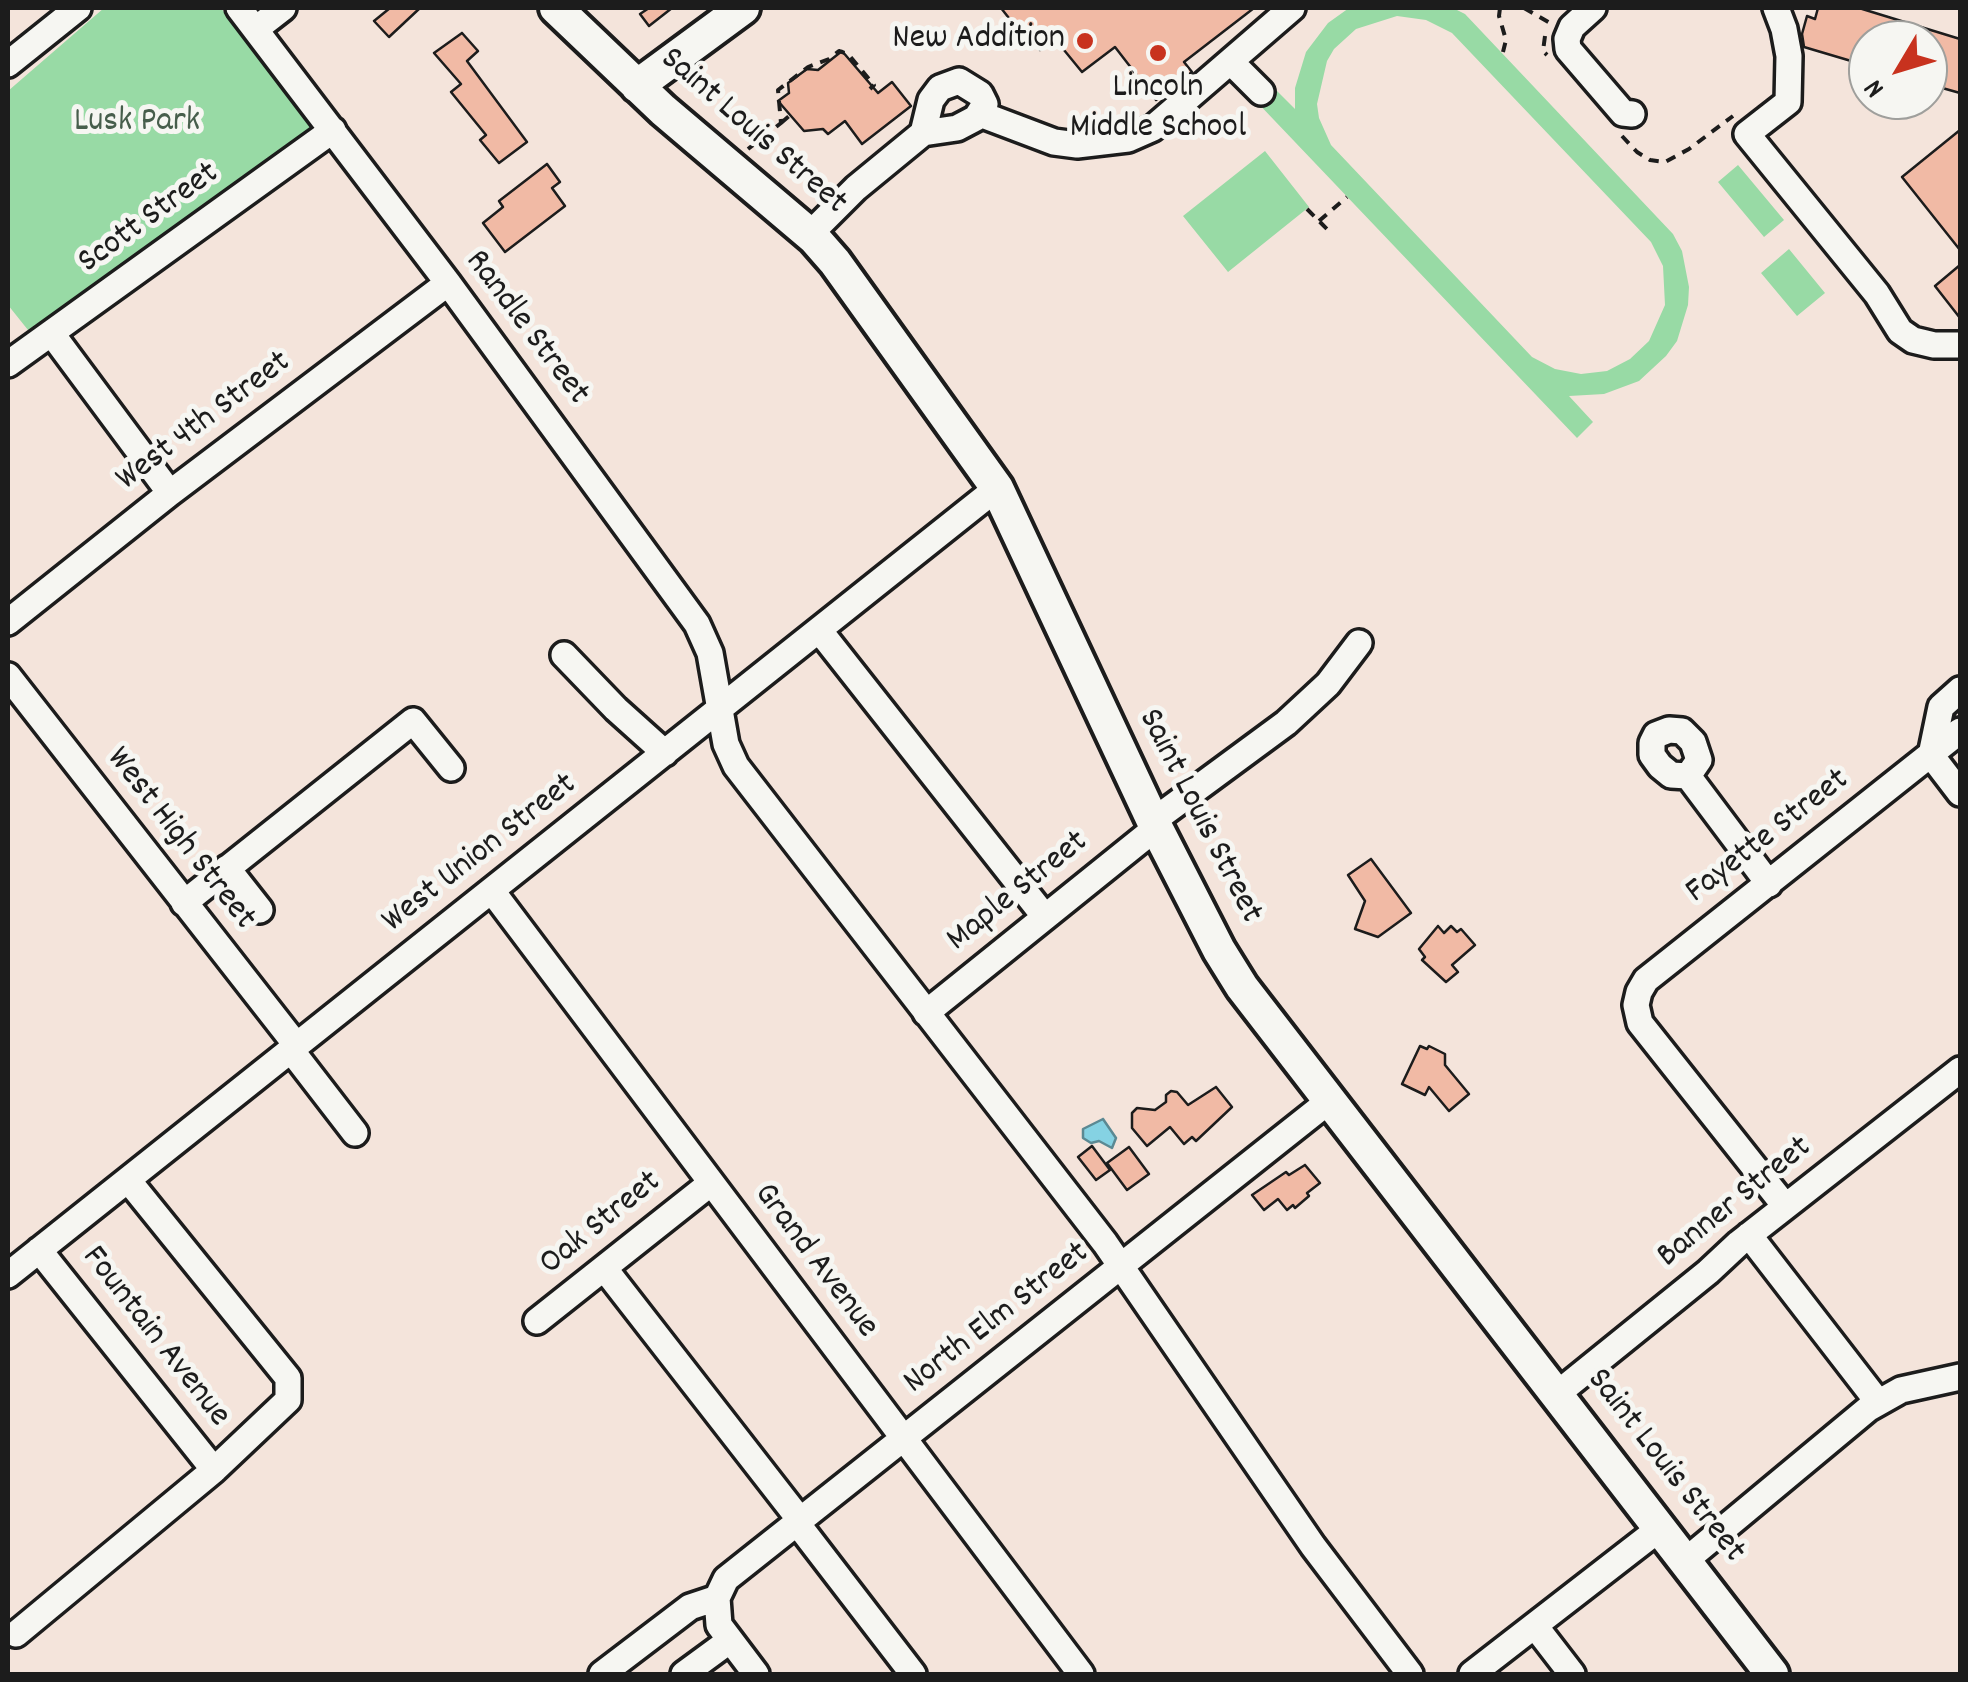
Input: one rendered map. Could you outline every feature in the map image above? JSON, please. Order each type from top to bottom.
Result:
[{"type":"main road","name":"Saint Louis Street","points":[[556,8],[637,86],[810,234],[835,262],[997,488],[1155,824],[1235,975],[1772,1674]]},
{"type":"main road","points":[[637,86],[743,8]]},
{"type":"street","points":[[8,64],[78,8]]},
{"type":"street","name":"Randle Street","points":[[239,8],[448,284],[697,624],[710,652],[726,744],[736,766],[1122,1267],[1292,1516],[1410,1674]]},
{"type":"street","points":[[256,29],[284,8]]},
{"type":"street","points":[[980,114],[1054,142],[1077,145],[1128,139],[1153,128],[1292,8]]},
{"type":"street","points":[[1593,8],[1572,28],[1567,38],[1568,49],[1623,113],[1632,114]]},
{"type":"street","points":[[1776,8],[1789,56],[1788,102],[1748,134],[1878,294],[1900,331],[1924,342],[1960,345]]},
{"type":"street","points":[[1231,62],[1261,92]]},
{"type":"street","points":[[810,234],[856,188],[923,134],[957,128],[980,114],[985,104],[980,94],[960,81],[940,88],[932,100],[923,134]]},
{"type":"street","name":"Scott Street","points":[[8,364],[333,130]]},
{"type":"street","name":"West 4th Street","points":[[8,622],[170,493],[448,284]]},
{"type":"street","points":[[52,334],[170,493]]},
{"type":"street","name":"West Union Street","points":[[8,1275],[997,488]]},
{"type":"street","points":[[819,630],[1045,917]]},
{"type":"street","name":"Maple Street","points":[[926,1012],[1155,824],[1286,723],[1328,684],[1359,643]]},
{"type":"street","points":[[564,655],[665,753]]},
{"type":"street","name":"West High Street","points":[[8,676],[355,1133]]},
{"type":"street","points":[[1960,690],[1941,707],[1931,755],[1960,793]]},
{"type":"street","points":[[184,903],[413,720],[450,768]]},
{"type":"street","name":"Fayette Street","points":[[1785,1206],[1640,1023],[1636,1010],[1639,992],[1646,980],[1960,730]]},
{"type":"street","points":[[1688,776],[1769,884]]},
{"type":"street","points":[[227,868],[260,910]]},
{"type":"street","name":"Grand Avenue","points":[[492,891],[1081,1674]]},
{"type":"street","name":"Banner Street","points":[[1557,1394],[1785,1206],[1960,1070]]},
{"type":"street","name":"North Elm Street","points":[[717,1598],[726,1578],[1329,1101]]},
{"type":"street","points":[[16,1634],[214,1470],[288,1400],[288,1378],[128,1180]]},
{"type":"street","name":"Oak Street","points":[[538,1322],[711,1183]]},
{"type":"street","points":[[1749,1235],[1878,1402]]},
{"type":"street","name":"Fountain Avenue","points":[[40,1250],[214,1470]]},
{"type":"street","points":[[604,1268],[913,1674]]},
{"type":"street","points":[[1685,1561],[1878,1402],[1902,1390],[1960,1377]]},
{"type":"street","points":[[1472,1674],[1660,1529]]},
{"type":"street","points":[[602,1674],[690,1607],[717,1598],[720,1625],[756,1674]]},
{"type":"street","points":[[1535,1626],[1572,1674]]},
{"type":"street","points":[[684,1674],[730,1640]]},
{"type":"path","points":[[1500,8],[1506,40],[1503,52]]},
{"type":"path","points":[[781,123],[778,90],[808,67],[840,51],[848,54],[874,85],[870,89]]},
{"type":"path","points":[[750,148],[790,116]]},
{"type":"path","points":[[1320,221],[1347,197]]},
{"type":"path","points":[[1307,209],[1328,230]]},
{"type":"green space","name":"Lusk Park","points":[[104,8],[221,8],[314,130],[32,335],[8,305],[8,91]]},
{"type":"green space","points":[[1349,8],[1453,8],[1465,14],[1673,234],[1682,251],[1689,287],[1677,341],[1639,381],[1604,394],[1569,396],[1593,422],[1577,438],[1254,99],[1270,84],[1295,109],[1295,88],[1306,52],[1328,23]],"holes":[[[1397,16],[1426,20],[1452,33],[1651,242],[1663,266],[1665,305],[1649,341],[1630,359],[1607,371],[1581,374],[1555,369],[1532,357],[1331,145],[1317,104],[1327,61],[1334,49],[1356,29]]]},
{"type":"green space","points":[[1265,151],[1309,207],[1228,272],[1183,216]]},
{"type":"green space","points":[[1738,165],[1784,220],[1764,237],[1718,182]]},
{"type":"green space","points":[[1789,249],[1825,293],[1797,316],[1761,273]]},
{"type":"water","points":[[1103,1119],[1116,1138],[1112,1148],[1083,1138],[1083,1129]]},
{"type":"building","points":[[390,8],[420,8],[389,37],[374,21]]},
{"type":"building","points":[[649,8],[672,8],[649,26],[640,14]]},
{"type":"building","points":[[1001,8],[1254,8],[1184,62],[1192,72],[1156,100],[1115,47],[1082,72],[1055,39],[1040,50],[1035,27],[1023,36]]},
{"type":"building","points":[[1818,8],[1859,8],[1898,20],[1848,20],[1848,60],[1804,47],[1802,34],[1807,16],[1815,19]]},
{"type":"building","points":[[462,33],[478,51],[467,61],[527,142],[499,163],[480,140],[486,135],[451,92],[461,84],[434,53]]},
{"type":"building","points":[[1948,35],[1960,39],[1960,93],[1948,90]]},
{"type":"building","points":[[842,51],[878,93],[892,82],[911,106],[862,144],[845,121],[828,134],[823,129],[804,131],[778,101],[789,93],[788,83],[807,69],[818,70]]},
{"type":"building","points":[[1960,130],[1960,250],[1902,177]]},
{"type":"building","points":[[547,164],[560,182],[552,188],[565,206],[505,252],[483,223],[503,207],[499,201]]},
{"type":"building","points":[[1960,265],[1960,318],[1935,286]]},
{"type":"building","points":[[1371,859],[1411,913],[1378,937],[1355,929],[1365,901],[1348,875]]},
{"type":"building","points":[[1438,926],[1444,933],[1451,926],[1457,932],[1461,929],[1475,945],[1452,965],[1458,972],[1446,982],[1422,960],[1425,957],[1419,949]]},
{"type":"building","points":[[1420,1046],[1445,1054],[1445,1065],[1469,1094],[1449,1111],[1429,1087],[1425,1095],[1402,1084]]},
{"type":"building","points":[[1216,1087],[1232,1107],[1196,1141],[1192,1137],[1184,1144],[1170,1127],[1147,1146],[1132,1128],[1132,1113],[1137,1108],[1155,1110],[1166,1102],[1171,1091],[1177,1092],[1188,1105]]},
{"type":"building","points":[[1092,1146],[1110,1170],[1096,1180],[1078,1157]]},
{"type":"building","points":[[1129,1147],[1149,1174],[1127,1190],[1107,1163]]},
{"type":"building","points":[[1305,1165],[1320,1183],[1295,1208],[1293,1205],[1287,1210],[1278,1199],[1264,1210],[1252,1195],[1286,1172],[1289,1175]]},
{"type":"place","name":"New Addition","points":[[1085,41]]},
{"type":"place","name":"Lincoln Middle School","points":[[1158,53]]}]
